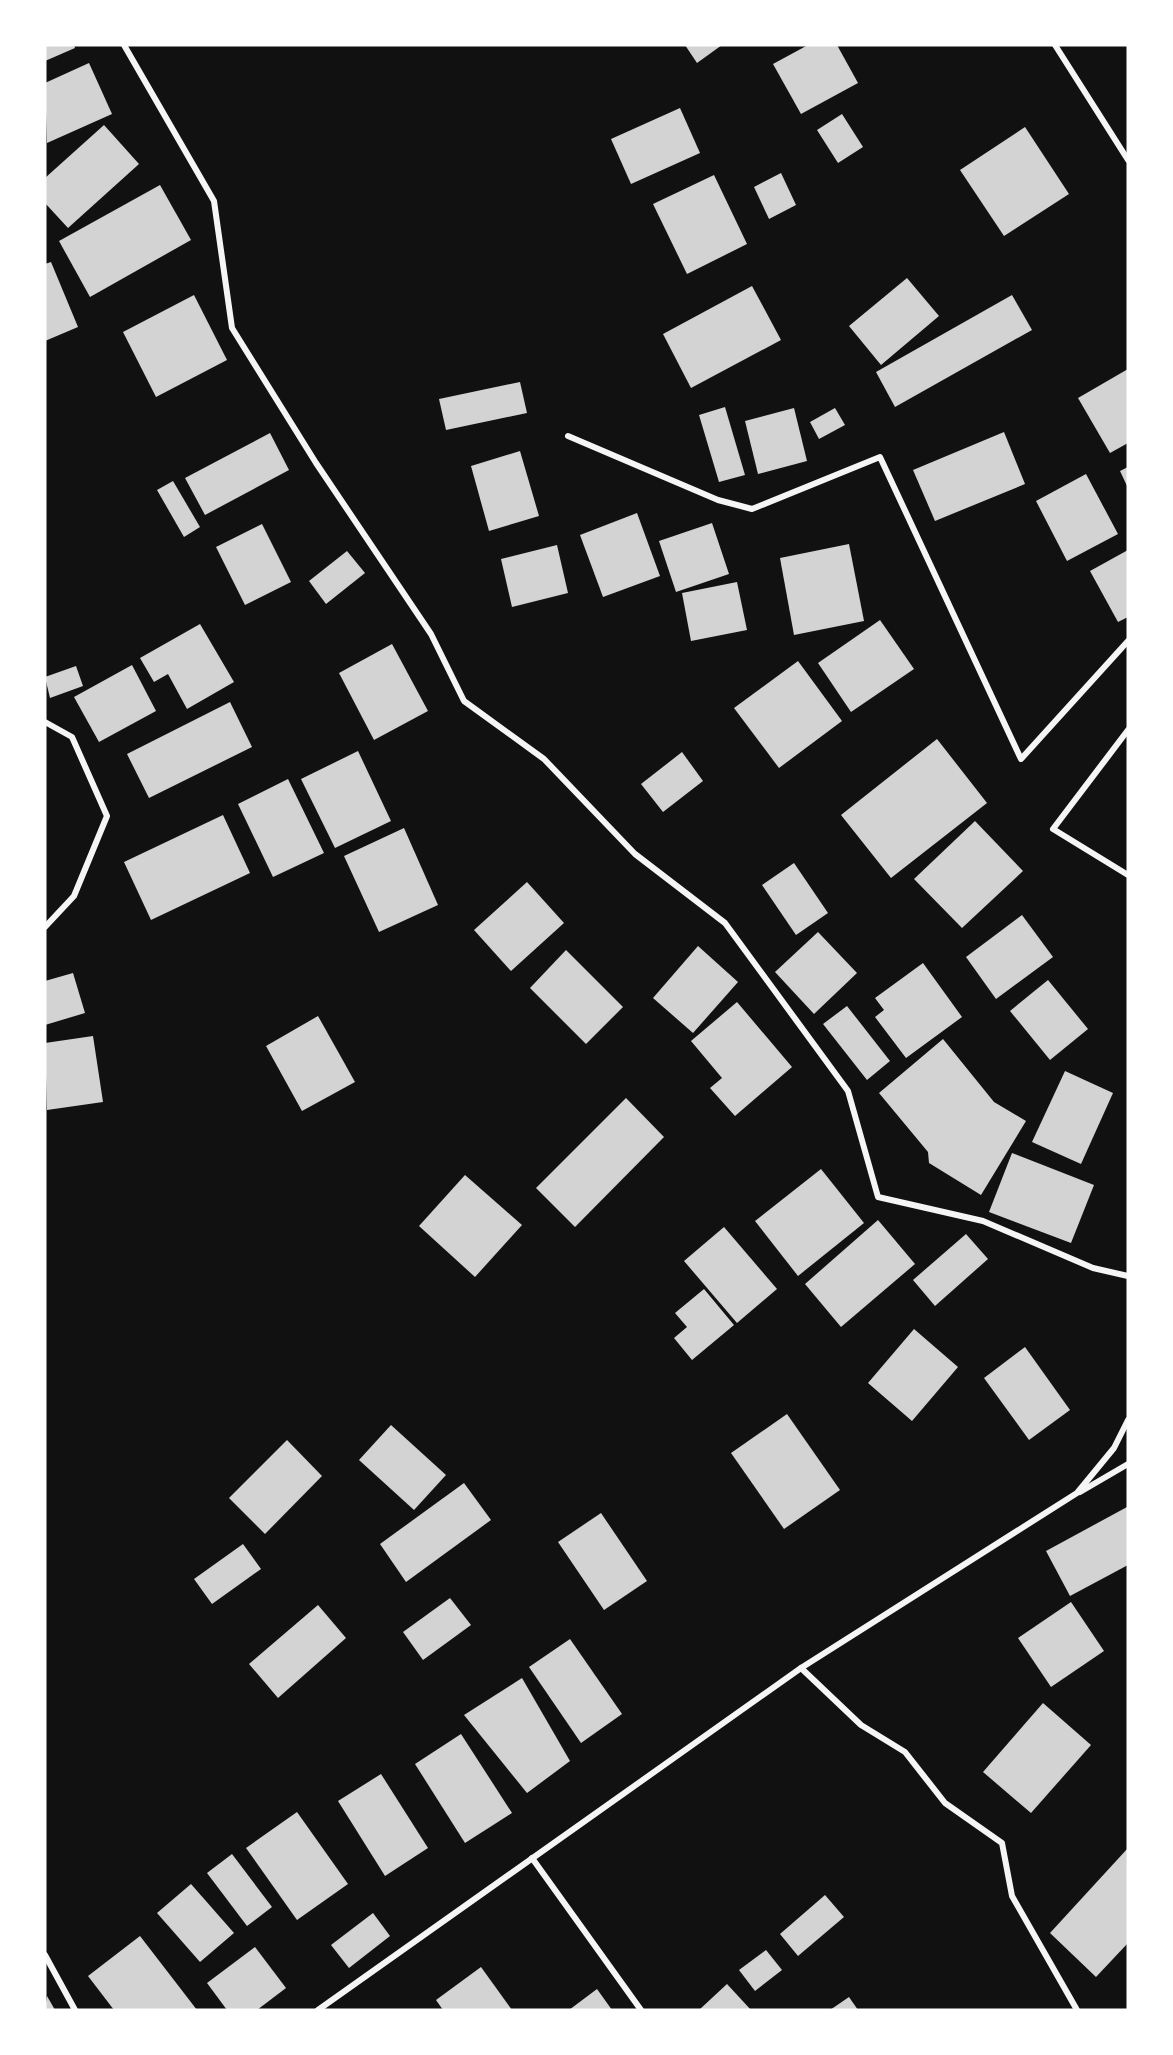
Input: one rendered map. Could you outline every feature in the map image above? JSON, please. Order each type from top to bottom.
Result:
[{"type":"street","points":[[124,45],[214,201],[232,328],[316,463],[431,634],[464,701],[544,759],[635,854],[725,922],[848,1092],[878,1197],[984,1221],[1093,1268],[1128,1276]]},
{"type":"street","points":[[1054,45],[1128,160]]},
{"type":"street","points":[[568,436],[718,500],[752,509],[880,457],[1021,759],[1128,641]]},
{"type":"street","points":[[45,722],[72,737],[107,816],[74,896],[45,927]]},
{"type":"street","points":[[1128,730],[1053,829],[1128,875]]},
{"type":"street","points":[[1077,1493],[1114,1448],[1128,1420]]},
{"type":"street","points":[[318,2010],[801,1668],[1077,1493],[1128,1464]]},
{"type":"street","points":[[801,1668],[861,1725],[905,1752],[945,1803],[1002,1843],[1012,1896],[1077,2010]]},
{"type":"street","points":[[532,1858],[641,2010]]},
{"type":"street","points":[[45,1955],[75,2010]]},
{"type":"building","points":[[45,45],[74,45],[75,48],[45,61]]},
{"type":"building","points":[[685,45],[722,45],[697,63]]},
{"type":"building","points":[[808,45],[837,45],[858,83],[801,114],[773,64]]},
{"type":"building","points":[[89,63],[112,114],[47,143],[45,83]]},
{"type":"building","points":[[680,108],[700,153],[631,184],[611,139]]},
{"type":"building","points":[[842,114],[863,147],[838,163],[817,130]]},
{"type":"building","points":[[104,125],[139,164],[68,228],[45,203],[45,178]]},
{"type":"building","points":[[1025,127],[1069,194],[1004,236],[960,170]]},
{"type":"building","points":[[781,173],[796,205],[769,219],[754,187]]},
{"type":"building","points":[[714,175],[747,244],[687,274],[653,204]]},
{"type":"building","points":[[160,185],[191,240],[90,297],[59,241]]},
{"type":"building","points":[[51,262],[78,327],[45,341],[45,264]]},
{"type":"building","points":[[907,278],[939,316],[881,365],[849,326]]},
{"type":"building","points":[[752,286],[781,340],[691,388],[663,334]]},
{"type":"building","points":[[194,295],[227,360],[156,397],[123,332]]},
{"type":"building","points":[[1012,295],[1032,330],[895,407],[876,372]]},
{"type":"building","points":[[1128,369],[1128,443],[1110,453],[1078,398]]},
{"type":"building","points":[[520,382],[527,413],[446,430],[439,399]]},
{"type":"building","points":[[725,407],[745,475],[719,482],[699,415]]},
{"type":"building","points":[[794,408],[807,461],[758,474],[745,421]]},
{"type":"building","points":[[835,408],[845,425],[819,439],[810,422]]},
{"type":"building","points":[[1004,432],[1025,484],[935,521],[913,470]]},
{"type":"building","points":[[270,433],[289,470],[205,515],[185,478]]},
{"type":"building","points":[[520,451],[539,516],[489,531],[471,466]]},
{"type":"building","points":[[1128,467],[1128,488],[1120,471]]},
{"type":"building","points":[[1086,474],[1118,534],[1067,561],[1036,501]]},
{"type":"building","points":[[173,481],[200,527],[184,537],[157,490]]},
{"type":"building","points":[[637,513],[660,576],[603,597],[580,535]]},
{"type":"building","points":[[712,523],[729,574],[676,592],[659,541]]},
{"type":"building","points":[[262,524],[291,582],[245,605],[216,547]]},
{"type":"building","points":[[849,544],[864,621],[794,635],[780,558]]},
{"type":"building","points":[[557,545],[568,593],[512,607],[501,559]]},
{"type":"building","points":[[1128,550],[1128,617],[1118,622],[1090,571]]},
{"type":"building","points":[[347,551],[365,573],[326,604],[309,581]]},
{"type":"building","points":[[737,582],[747,630],[691,641],[682,593]]},
{"type":"building","points":[[880,620],[914,669],[851,712],[818,663]]},
{"type":"building","points":[[200,624],[234,682],[187,709],[168,674],[154,682],[140,658]]},
{"type":"building","points":[[392,644],[428,711],[374,740],[339,673]]},
{"type":"building","points":[[798,661],[842,721],[779,768],[734,708]]},
{"type":"building","points":[[132,665],[156,711],[99,742],[74,697]]},
{"type":"building","points":[[76,666],[83,686],[50,698],[45,677]]},
{"type":"building","points":[[230,702],[252,747],[149,798],[127,754]]},
{"type":"building","points":[[937,739],[987,803],[891,878],[841,815]]},
{"type":"building","points":[[358,751],[391,821],[335,848],[301,779]]},
{"type":"building","points":[[682,752],[703,781],[663,812],[641,784]]},
{"type":"building","points":[[288,779],[324,853],[273,877],[238,804]]},
{"type":"building","points":[[223,815],[250,873],[151,920],[124,862]]},
{"type":"building","points":[[975,821],[1023,871],[962,928],[914,879]]},
{"type":"building","points":[[404,828],[438,905],[379,932],[344,856]]},
{"type":"building","points":[[794,863],[828,913],[796,935],[762,885]]},
{"type":"building","points":[[527,882],[564,923],[511,971],[474,930]]},
{"type":"building","points":[[1022,915],[1053,957],[996,999],[966,957]]},
{"type":"building","points":[[818,932],[857,973],[814,1014],[775,972]]},
{"type":"building","points":[[698,946],[738,982],[693,1033],[653,998]]},
{"type":"building","points":[[566,950],[623,1007],[586,1044],[530,988]]},
{"type":"building","points":[[923,963],[962,1017],[906,1058],[875,1017],[884,1010],[875,998]]},
{"type":"building","points":[[73,973],[85,1013],[45,1025],[45,981]]},
{"type":"building","points":[[1048,980],[1088,1029],[1050,1060],[1010,1011]]},
{"type":"building","points":[[737,1002],[792,1067],[735,1116],[710,1088],[722,1078],[691,1041]]},
{"type":"building","points":[[847,1006],[890,1061],[867,1080],[823,1024]]},
{"type":"building","points":[[318,1016],[355,1082],[302,1111],[266,1046]]},
{"type":"building","points":[[93,1036],[103,1102],[47,1110],[45,1043]]},
{"type":"building","points":[[943,1039],[994,1102],[1026,1121],[981,1195],[929,1163],[928,1152],[879,1093]]},
{"type":"building","points":[[1065,1071],[1113,1093],[1081,1164],[1032,1142]]},
{"type":"building","points":[[626,1098],[664,1137],[575,1227],[536,1188]]},
{"type":"building","points":[[1012,1153],[1094,1185],[1071,1243],[989,1212]]},
{"type":"building","points":[[821,1169],[864,1223],[798,1276],[755,1221]]},
{"type":"building","points":[[465,1175],[522,1225],[475,1277],[419,1226]]},
{"type":"building","points":[[878,1220],[915,1264],[841,1327],[805,1284]]},
{"type":"building","points":[[724,1227],[777,1289],[737,1323],[684,1261]]},
{"type":"building","points":[[966,1234],[988,1259],[935,1306],[913,1280]]},
{"type":"building","points":[[704,1289],[734,1325],[692,1360],[674,1338],[687,1327],[675,1313]]},
{"type":"building","points":[[914,1329],[958,1367],[912,1421],[868,1383]]},
{"type":"building","points":[[1025,1347],[1070,1410],[1029,1440],[984,1378]]},
{"type":"building","points":[[787,1414],[840,1490],[784,1529],[731,1453]]},
{"type":"building","points":[[391,1425],[446,1475],[414,1510],[359,1460]]},
{"type":"building","points":[[287,1440],[322,1476],[265,1534],[229,1498]]},
{"type":"building","points":[[464,1483],[491,1520],[406,1582],[380,1544]]},
{"type":"building","points":[[1127,1507],[1128,1565],[1070,1596],[1046,1551]]},
{"type":"building","points":[[601,1513],[647,1581],[604,1610],[558,1542]]},
{"type":"building","points":[[243,1544],[261,1569],[212,1604],[194,1579]]},
{"type":"building","points":[[450,1598],[471,1625],[423,1660],[403,1632]]},
{"type":"building","points":[[1071,1602],[1104,1651],[1051,1687],[1018,1638]]},
{"type":"building","points":[[318,1605],[346,1638],[278,1698],[249,1664]]},
{"type":"building","points":[[570,1639],[622,1714],[581,1743],[529,1667]]},
{"type":"building","points":[[522,1678],[570,1761],[527,1793],[464,1715]]},
{"type":"building","points":[[1043,1703],[1091,1745],[1031,1813],[983,1772]]},
{"type":"building","points":[[461,1734],[512,1813],[465,1843],[415,1764]]},
{"type":"building","points":[[381,1774],[428,1848],[385,1876],[338,1801]]},
{"type":"building","points":[[297,1812],[348,1884],[297,1920],[246,1848]]},
{"type":"building","points":[[1128,1848],[1128,1943],[1096,1977],[1050,1933]]},
{"type":"building","points":[[232,1854],[272,1907],[247,1926],[207,1873]]},
{"type":"building","points":[[191,1884],[234,1933],[200,1962],[157,1913]]},
{"type":"building","points":[[825,1895],[844,1917],[798,1956],[780,1934]]},
{"type":"building","points":[[373,1913],[390,1936],[349,1968],[331,1945]]},
{"type":"building","points":[[140,1936],[197,2010],[114,2010],[88,1976]]},
{"type":"building","points":[[255,1947],[286,1988],[257,2010],[227,2010],[207,1983]]},
{"type":"building","points":[[766,1950],[782,1970],[755,1991],[739,1970]]},
{"type":"building","points":[[481,1967],[512,2010],[443,2010],[436,2000]]},
{"type":"building","points":[[727,1984],[751,2010],[699,2010]]},
{"type":"building","points":[[597,1989],[612,2010],[569,2010]]},
{"type":"building","points":[[47,1996],[55,2010],[45,2010]]},
{"type":"building","points":[[849,1997],[858,2010],[830,2010]]}]
